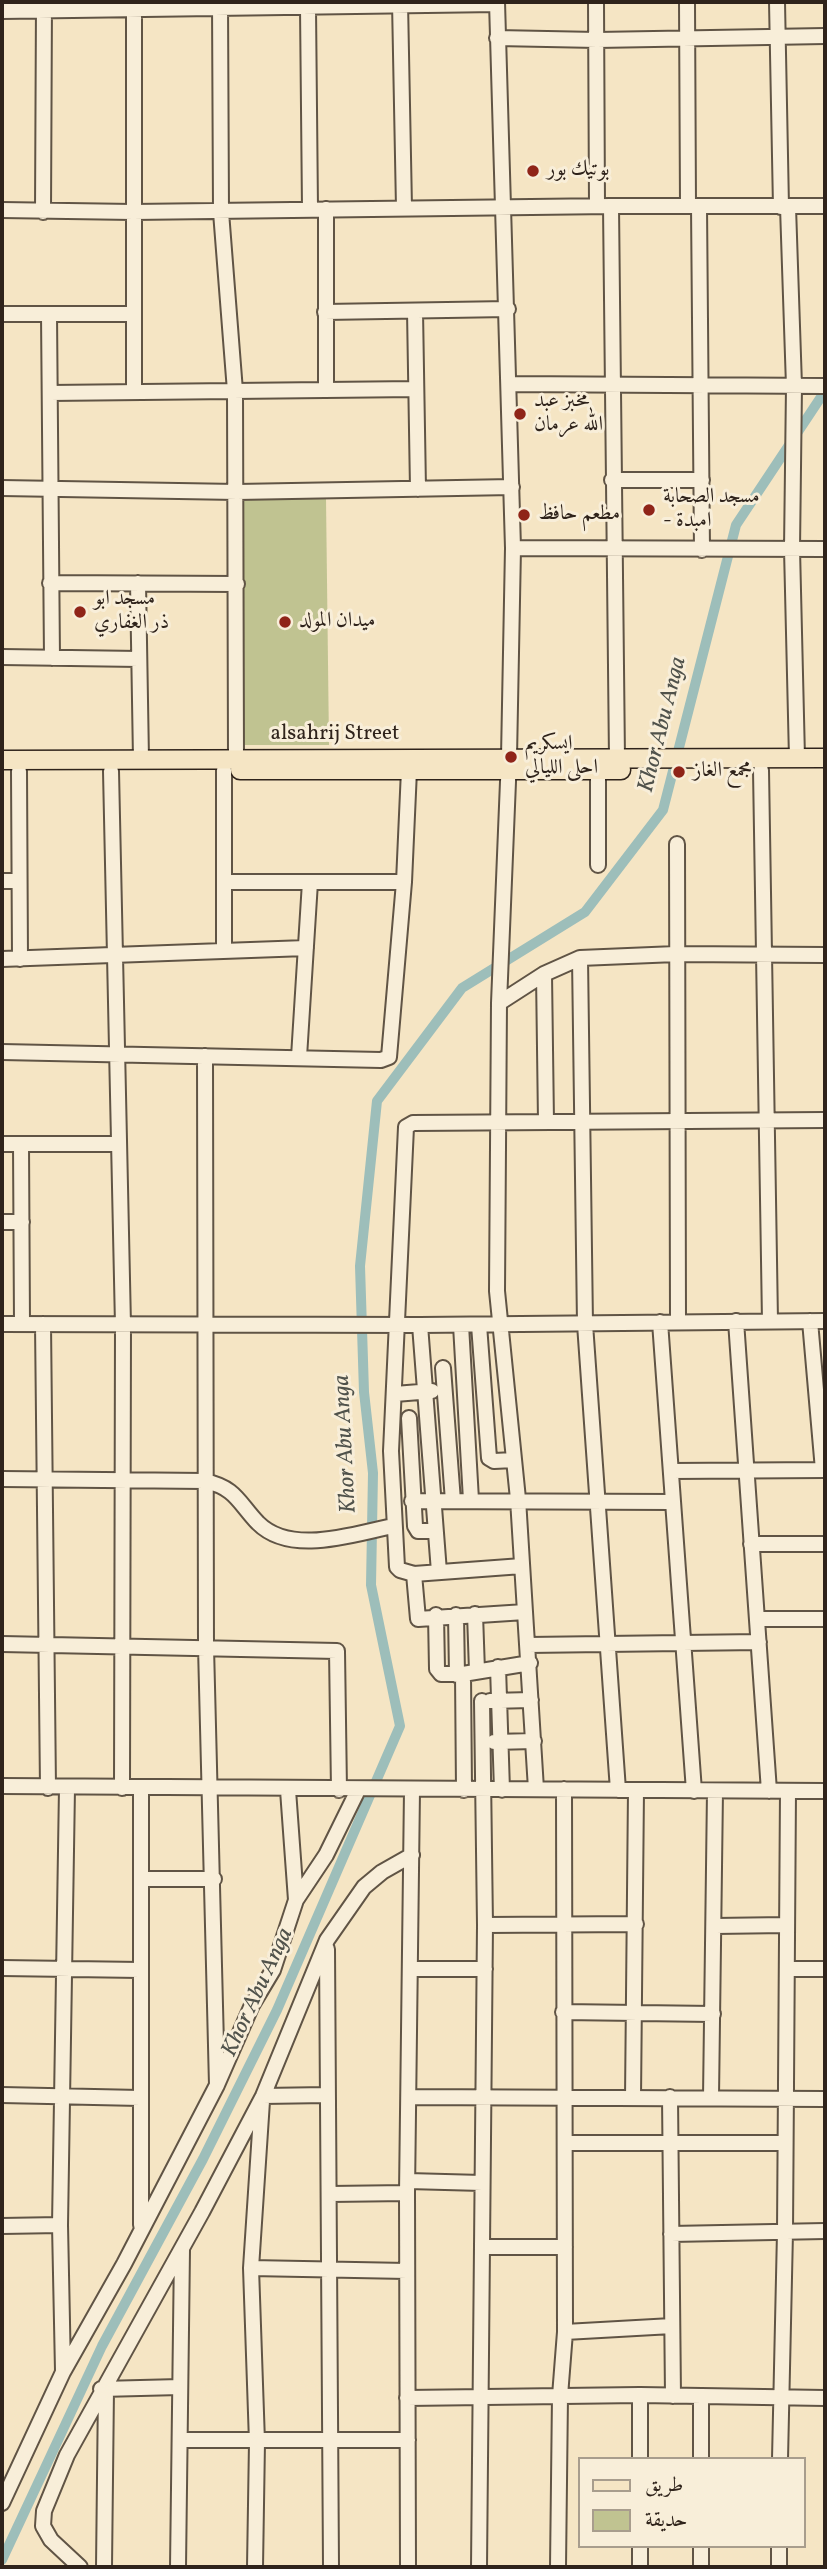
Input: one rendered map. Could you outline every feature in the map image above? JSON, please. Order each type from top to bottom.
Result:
[{"type":"main road","points":[[667,765],[825,758]]},
{"type":"main road","name":"alsahrij Street","points":[[2,760],[141,759],[409,770],[617,759],[667,765]]},
{"type":"main road","name":"alsahrij Street","points":[[10,771],[111,771],[230,764],[508,764],[598,771],[667,765]]},
{"type":"main road","points":[[688,765],[761,770],[825,769]]},
{"type":"street","points":[[596,2],[611,383],[617,759]]},
{"type":"street","points":[[687,2],[702,385],[702,550]]},
{"type":"street","points":[[777,2],[794,386],[792,549],[797,758]]},
{"type":"street","points":[[2,11],[44,7],[220,5],[307,8],[497,3],[501,207],[511,384],[513,548],[496,1123],[496,1291],[502,1325],[518,1499],[536,1789]]},
{"type":"street","points":[[400,4],[404,208]]},
{"type":"street","points":[[220,5],[221,212],[235,391],[237,492],[237,583],[224,882],[224,950]]},
{"type":"street","points":[[134,6],[134,392]]},
{"type":"street","points":[[43,212],[44,7]]},
{"type":"street","points":[[307,8],[310,209]]},
{"type":"street","points":[[497,38],[597,40],[825,36]]},
{"type":"street","points":[[2,210],[221,212],[501,207],[825,206]]},
{"type":"street","points":[[326,209],[326,390]]},
{"type":"street","points":[[325,312],[508,309]]},
{"type":"street","points":[[415,311],[418,489]]},
{"type":"street","points":[[2,314],[134,314]]},
{"type":"street","points":[[49,314],[52,658]]},
{"type":"street","points":[[511,384],[825,386]]},
{"type":"street","points":[[50,393],[416,389]]},
{"type":"street","points":[[612,480],[702,480]]},
{"type":"street","points":[[2,488],[237,492],[512,486]]},
{"type":"street","points":[[513,548],[825,549]]},
{"type":"street","points":[[50,583],[237,583]]},
{"type":"street","points":[[138,583],[141,759]]},
{"type":"street","points":[[2,657],[139,659]]},
{"type":"street","points":[[2,1052],[381,1060],[389,1057],[404,882],[409,770]]},
{"type":"street","points":[[761,770],[766,955],[769,1321]]},
{"type":"street","points":[[10,771],[19,881],[20,959]]},
{"type":"street","points":[[111,771],[123,1325],[122,1788]]},
{"type":"street","points":[[598,771],[598,865]]},
{"type":"street","points":[[677,844],[675,1122],[678,1322]]},
{"type":"street","points":[[2,881],[19,881]]},
{"type":"street","points":[[224,882],[404,882]]},
{"type":"street","points":[[299,1057],[310,882]]},
{"type":"street","points":[[2,959],[306,948]]},
{"type":"street","points":[[499,1003],[544,974],[580,958],[676,954],[825,955]]},
{"type":"street","points":[[580,958],[585,1324],[618,1790]]},
{"type":"street","points":[[544,974],[546,1122]]},
{"type":"street","points":[[205,1056],[206,1647],[214,1880],[216,2085]]},
{"type":"street","points":[[522,1566],[414,1574],[397,1567],[391,1473],[406,1127],[413,1123],[825,1121]]},
{"type":"street","points":[[2,1144],[119,1144]]},
{"type":"street","points":[[21,1144],[22,1324]]},
{"type":"street","points":[[2,1222],[22,1222]]},
{"type":"street","points":[[736,1321],[769,1791]]},
{"type":"street","points":[[671,1471],[824,1470],[810,1321]]},
{"type":"street","points":[[2,1324],[502,1325],[825,1321]]},
{"type":"street","points":[[660,1322],[694,1791]]},
{"type":"street","points":[[43,1324],[48,1788]]},
{"type":"street","points":[[420,1325],[439,1572]]},
{"type":"street","points":[[461,1325],[471,1500]]},
{"type":"street","points":[[479,1325],[491,1460],[514,1460]]},
{"type":"street","points":[[424,1370],[506,1367]]},
{"type":"street","points":[[443,1368],[453,1501]]},
{"type":"street","points":[[395,1394],[464,1390]]},
{"type":"street","points":[[393,1419],[510,1414]]},
{"type":"street","points":[[409,1418],[415,1529],[435,1531]]},
{"type":"street","points":[[449,1433],[487,1431]]},
{"type":"street","points":[[391,1473],[429,1460],[451,1459],[488,1448]]},
{"type":"street","points":[[2,1479],[45,1482],[205,1481],[229,1489],[258,1522],[269,1532],[281,1537],[316,1539],[393,1526]]},
{"type":"street","points":[[412,1501],[518,1499],[673,1502]]},
{"type":"street","points":[[751,1544],[825,1544]]},
{"type":"street","points":[[414,1574],[418,1619],[436,1615],[526,1612]]},
{"type":"street","points":[[464,1790],[464,1701],[466,1673],[477,1645],[475,1614]]},
{"type":"street","points":[[436,1615],[438,1672],[443,1675],[530,1663]]},
{"type":"street","points":[[456,1615],[456,1646],[466,1673]]},
{"type":"street","points":[[757,1619],[825,1619]]},
{"type":"street","points":[[528,1645],[759,1642]]},
{"type":"street","points":[[2,1643],[337,1651],[339,1790]]},
{"type":"street","points":[[436,1646],[477,1645]]},
{"type":"street","points":[[498,1667],[502,1790]]},
{"type":"street","points":[[464,1701],[531,1700]]},
{"type":"street","points":[[480,2567],[485,1969],[482,1701]]},
{"type":"street","points":[[465,1744],[534,1741]]},
{"type":"street","points":[[2,1786],[288,1790],[825,1791]]},
{"type":"street","points":[[63,2372],[60,2224],[67,1788]]},
{"type":"street","points":[[141,1788],[141,2227]]},
{"type":"street","points":[[558,2567],[560,2396],[565,2332],[562,1924],[564,1789]]},
{"type":"street","points":[[288,1790],[296,1900]]},
{"type":"street","points":[[2,2502],[63,2372],[124,2264],[216,2085],[252,2005],[273,1970],[296,1900],[364,1790]]},
{"type":"street","points":[[408,2567],[407,2187],[412,1790]]},
{"type":"street","points":[[633,2098],[636,1790]]},
{"type":"street","points":[[711,2097],[715,1791]]},
{"type":"street","points":[[780,2457],[785,2232],[788,1791]]},
{"type":"street","points":[[80,2567],[51,2540],[43,2526],[44,2511],[67,2455],[182,2249],[262,2096],[327,1940],[364,1887],[382,1872],[412,1855]]},
{"type":"street","points":[[141,1879],[214,1880]]},
{"type":"street","points":[[485,1925],[636,1924]]},
{"type":"street","points":[[715,1926],[786,1925]]},
{"type":"street","points":[[327,1940],[331,2567]]},
{"type":"street","points":[[2,1968],[140,1970]]},
{"type":"street","points":[[411,1969],[485,1969]]},
{"type":"street","points":[[787,1969],[825,1969]]},
{"type":"street","points":[[563,2012],[713,2014]]},
{"type":"street","points":[[2,2095],[140,2098]]},
{"type":"street","points":[[262,2096],[327,2095]]},
{"type":"street","points":[[255,2567],[257,2442],[251,2268],[262,2096]]},
{"type":"street","points":[[409,2096],[825,2099]]},
{"type":"street","points":[[670,2097],[668,2144],[673,2396]]},
{"type":"street","points":[[565,2143],[785,2143]]},
{"type":"street","points":[[330,2194],[482,2183]]},
{"type":"street","points":[[2,2225],[60,2224]]},
{"type":"street","points":[[671,2234],[825,2231]]},
{"type":"street","points":[[483,2247],[565,2247]]},
{"type":"street","points":[[178,2567],[182,2249]]},
{"type":"street","points":[[251,2268],[407,2271]]},
{"type":"street","points":[[565,2332],[672,2326]]},
{"type":"street","points":[[103,2389],[180,2387]]},
{"type":"street","points":[[103,2389],[104,2567]]},
{"type":"street","points":[[407,2398],[640,2395],[825,2399]]},
{"type":"street","points":[[640,2395],[640,2457]]},
{"type":"street","points":[[701,2396],[701,2457]]},
{"type":"street","points":[[180,2440],[408,2440]]},
{"type":"street","points":[[640,2548],[640,2567]]},
{"type":"street","points":[[701,2548],[702,2567]]},
{"type":"street","points":[[779,2548],[779,2567]]},
{"type":"green space","name":"ميدان المولد","points":[[244,498],[326,499],[329,745],[243,745]]},
{"type":"waterway","name":"Khor Abu Anga","points":[[2,2560],[102,2346],[203,2159],[277,2010],[400,1726],[371,1585],[373,1473],[364,1392],[360,1266],[377,1101],[462,988],[585,912],[663,810],[736,525],[825,391]]},
{"type":"place","name":"بوتيك بور","points":[[533,171]]},
{"type":"place","name":"مخبز عبد الله عرمان","points":[[520,414]]},
{"type":"place","name":"مسجد الصحابة - امبدة","points":[[649,510]]},
{"type":"place","name":"مطعم حافظ","points":[[524,515]]},
{"type":"place","name":"مسجد ابو ذر الغفاري","points":[[80,612]]},
{"type":"place","name":"ميدان المولد","points":[[285,622]]},
{"type":"place","name":"ايسكريم احلى الليالي","points":[[511,757]]},
{"type":"place","name":"مجمع الغاز","points":[[679,772]]}]
